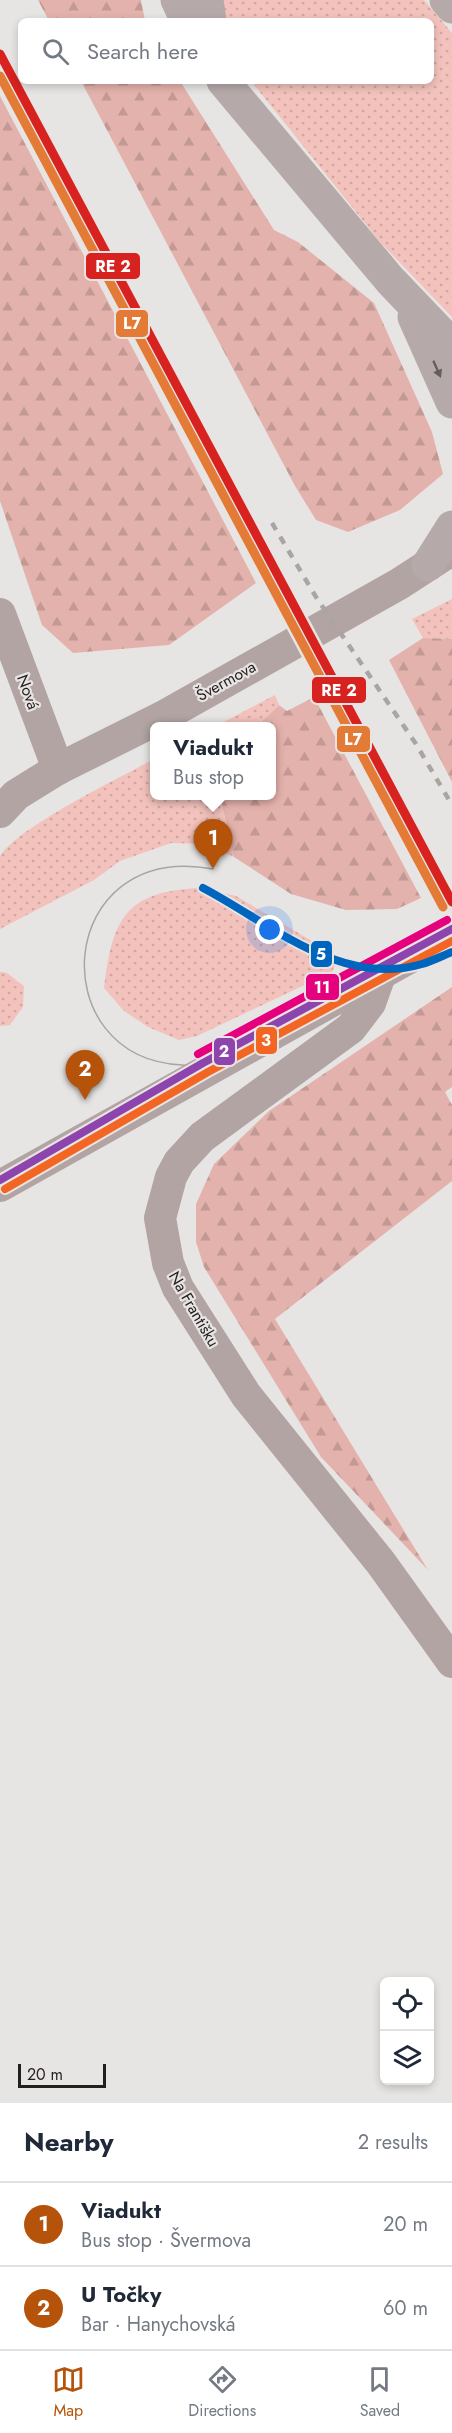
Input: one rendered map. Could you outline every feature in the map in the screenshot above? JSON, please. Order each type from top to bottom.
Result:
[{"type":"highway","points":[[177,0],[186,18]]},
{"type":"highway","points":[[207,0],[210,18]]},
{"type":"highway","points":[[446,0],[452,7]]},
{"type":"highway","points":[[231,87],[405,296],[452,345]]},
{"type":"highway","points":[[405,296],[452,339]]},
{"type":"highway","points":[[405,296],[452,402]]},
{"type":"highway","points":[[440,557],[452,527]]},
{"type":"street","name":"Švermova","points":[[152,722],[440,557]]},
{"type":"street","name":"Nová","points":[[0,614],[58,769]]},
{"type":"street","name":"Švermova","points":[[0,812],[16,795],[58,769],[150,723]]},
{"type":"street","points":[[0,1186],[452,934]]},
{"type":"street","name":"Na Františku","points":[[380,975],[370,1003],[351,1028],[202,1137],[179,1162],[171,1177],[160,1218],[168,1263],[178,1288],[246,1395],[381,1563],[452,1662]]},
{"type":"shaded area","points":[[221,0],[424,0],[452,33],[452,317],[380,242],[253,84],[434,84],[434,18],[224,18]]},
{"type":"shaded area","points":[[452,599],[452,639],[423,638],[412,619]]},
{"type":"shaded area","points":[[275,695],[279,705],[261,722],[224,722]]},
{"type":"shaded area","points":[[150,761],[150,800],[221,800],[234,857],[208,844],[171,843],[120,861],[94,880],[0,929],[0,856],[11,844],[48,817]]},
{"type":"shaded area","points":[[201,888],[236,896],[339,957],[332,972],[197,1036],[179,1040],[148,1027],[124,1011],[104,988],[107,964],[118,926],[127,913],[139,903],[155,895]]},
{"type":"shaded area","points":[[0,972],[7,973],[24,986],[23,1007],[10,1025],[0,1026]]},
{"type":"green space","points":[[38,0],[141,0],[144,18],[47,18]]},
{"type":"green space","points":[[83,84],[182,84],[274,230],[298,242],[374,303],[432,432],[443,474],[400,510],[348,532],[316,520],[295,486]]},
{"type":"green space","points":[[0,96],[256,583],[169,645],[73,653],[42,625],[0,501]]},
{"type":"green space","points":[[423,638],[452,639],[452,782],[389,660]]},
{"type":"green space","points":[[314,697],[421,898],[397,909],[346,910],[291,894],[234,857],[221,800],[276,800],[276,722],[261,722],[279,705],[287,711]]},
{"type":"green space","points":[[452,987],[452,1087],[445,1092],[452,1105],[452,1181],[275,1319],[428,1570],[321,1457],[204,1267],[196,1242],[196,1204],[214,1164],[269,1111]]},
{"type":"tram line","points":[[213,869],[160,869],[122,886],[96,916],[85,954],[88,992],[105,1027],[136,1053],[182,1065],[221,1061],[284,1041]]},
{"type":"tram line","name":"2","points":[[0,1180],[203,1063],[452,929]]},
{"type":"railway","points":[[272,523],[316,597],[416,744],[452,805]]},
{"type":"transit line","points":[[0,54],[452,902]]},
{"type":"transit line","name":"L7","points":[[0,76],[443,907]]},
{"type":"transit line","name":"5","points":[[203,888],[280,934],[335,960],[363,967],[392,969],[422,964],[452,952]]},
{"type":"transit line","name":"11","points":[[198,1054],[447,920]]},
{"type":"transit line","name":"3","points":[[5,1189],[208,1072],[452,941]]},
{"type":"place","name":"Viadukt","points":[[213,869]]},
{"type":"place","name":"U Točky","points":[[85,1100]]}]
